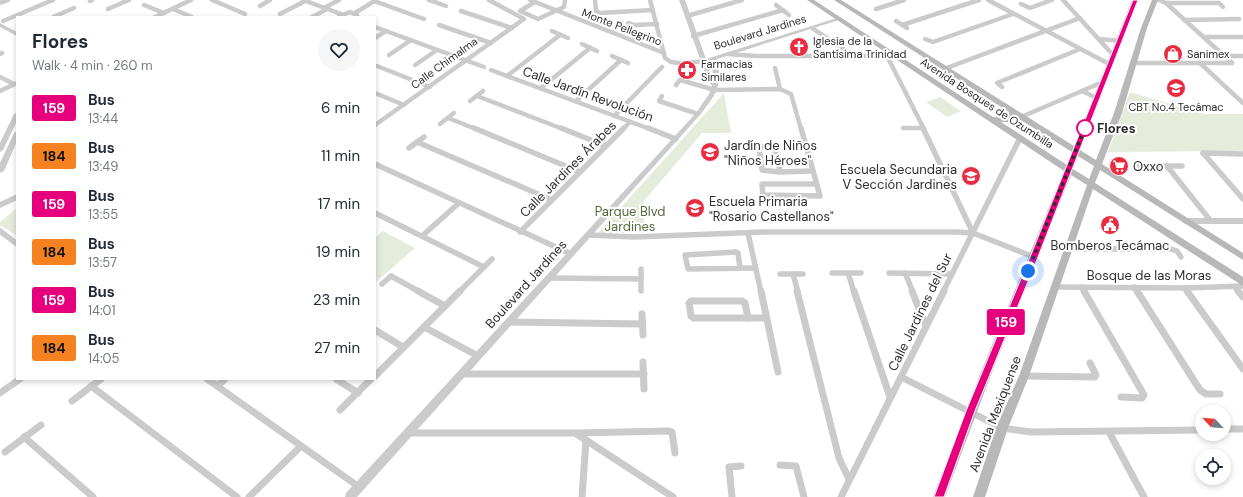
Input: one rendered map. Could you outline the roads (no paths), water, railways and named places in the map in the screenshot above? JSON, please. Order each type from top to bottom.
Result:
[{"type":"main road","name":"Avenida Bosques de Ozumbilla","points":[[810,0],[1068,170],[1243,282]]},
{"type":"main road","name":"Avenida Bosques de Ozumbilla","points":[[837,0],[1243,257]]},
{"type":"main road","name":"Avenida Mexiquense","points":[[939,497],[970,411],[1034,257],[1111,65],[1135,0]]},
{"type":"main road","name":"Avenida Mexiquense","points":[[979,497],[1002,428],[1024,376],[1054,287],[1118,113],[1144,28],[1155,0]]},
{"type":"main road","points":[[875,42],[889,43],[895,38]]},
{"type":"main road","points":[[992,119],[1009,120],[1013,115],[1012,111]]},
{"type":"street","points":[[0,3],[8,0]]},
{"type":"street","points":[[1,22],[53,0]]},
{"type":"street","points":[[108,9],[129,0]]},
{"type":"street","points":[[157,16],[191,0]]},
{"type":"street","points":[[212,0],[245,14]]},
{"type":"street","points":[[260,6],[270,0]]},
{"type":"street","points":[[280,14],[304,0],[327,9],[339,16],[350,12],[356,15],[375,1],[424,19]]},
{"type":"street","points":[[314,16],[339,0]]},
{"type":"street","points":[[429,0],[446,6]]},
{"type":"street","name":"Calle Chimalma","points":[[376,124],[525,18],[489,0]]},
{"type":"street","name":"Monte Pellegrino","points":[[530,0],[536,1],[664,52],[666,58],[671,62],[679,63]]},
{"type":"street","points":[[536,1],[520,10],[538,19],[564,6],[565,0]]},
{"type":"street","points":[[595,0],[596,11],[600,13],[653,10]]},
{"type":"street","points":[[650,0],[664,52]]},
{"type":"street","points":[[682,0],[693,36],[715,88]]},
{"type":"street","points":[[686,16],[742,0]]},
{"type":"street","points":[[881,12],[876,9],[904,0]]},
{"type":"street","points":[[902,25],[979,0]]},
{"type":"street","points":[[988,0],[1111,65]]},
{"type":"street","points":[[1021,4],[1030,8],[1052,0]]},
{"type":"street","points":[[1063,0],[1114,56]]},
{"type":"street","points":[[1133,63],[1232,63],[1166,3],[1160,0]]},
{"type":"street","points":[[1166,3],[1219,3],[1224,7]]},
{"type":"street","points":[[144,5],[164,13]]},
{"type":"street","points":[[776,5],[789,15]]},
{"type":"street","points":[[55,16],[74,8]]},
{"type":"street","points":[[172,9],[190,16]]},
{"type":"street","points":[[327,9],[330,16]]},
{"type":"street","points":[[693,36],[783,10]]},
{"type":"street","points":[[461,11],[512,28]]},
{"type":"street","points":[[925,39],[933,42],[1013,14]]},
{"type":"street","points":[[1184,20],[1239,20],[1234,16]]},
{"type":"street","points":[[944,69],[1080,18]]},
{"type":"street","name":"Boulevard Jardines","points":[[687,63],[705,62],[839,19]]},
{"type":"street","points":[[896,21],[907,28]]},
{"type":"street","points":[[1,22],[16,28]]},
{"type":"street","points":[[1,22],[16,33]]},
{"type":"street","points":[[628,23],[634,25],[657,24]]},
{"type":"street","points":[[439,25],[491,43]]},
{"type":"street","points":[[376,27],[484,67]]},
{"type":"street","points":[[812,28],[854,56]]},
{"type":"street","points":[[376,37],[386,31]]},
{"type":"street","points":[[552,32],[568,38]]},
{"type":"street","points":[[507,76],[560,35]]},
{"type":"street","points":[[1204,37],[1243,37]]},
{"type":"street","points":[[1098,38],[1108,41],[1120,41]]},
{"type":"street","points":[[389,55],[411,40]]},
{"type":"street","points":[[582,44],[597,51]]},
{"type":"street","points":[[541,88],[590,48]]},
{"type":"street","points":[[1002,87],[997,83],[1080,49]]},
{"type":"street","points":[[415,65],[437,50]]},
{"type":"street","points":[[728,54],[756,56],[896,56]]},
{"type":"street","points":[[612,56],[628,63]]},
{"type":"street","points":[[887,56],[923,128],[972,233]]},
{"type":"street","points":[[1224,56],[1243,56]]},
{"type":"street","points":[[714,58],[718,81],[715,88]]},
{"type":"street","points":[[576,101],[621,60]]},
{"type":"street","points":[[1200,63],[1243,104]]},
{"type":"street","points":[[377,66],[430,87]]},
{"type":"street","points":[[614,116],[662,67]]},
{"type":"street","points":[[775,68],[780,89]]},
{"type":"street","name":"Calle Jardín Revolución","points":[[491,70],[676,139]]},
{"type":"street","points":[[0,77],[15,83]]},
{"type":"street","points":[[676,85],[680,80],[715,88],[780,89],[787,91],[791,94],[816,184],[819,197],[764,196],[761,184],[816,184]]},
{"type":"street","points":[[1020,117],[1104,82]]},
{"type":"street","points":[[0,91],[15,83]]},
{"type":"street","name":"Boulevard Jardines","points":[[350,497],[676,139],[698,114],[715,88]]},
{"type":"street","points":[[470,101],[483,91]]},
{"type":"street","points":[[1082,91],[1097,98]]},
{"type":"street","points":[[376,93],[404,105]]},
{"type":"street","points":[[478,96],[606,146]]},
{"type":"street","points":[[662,96],[659,101],[698,114]]},
{"type":"street","points":[[440,124],[454,113]]},
{"type":"street","points":[[0,150],[16,116]]},
{"type":"street","points":[[448,118],[580,172]]},
{"type":"street","name":"Calle Jardines Árabes","points":[[520,232],[630,122]]},
{"type":"street","points":[[903,128],[923,128]]},
{"type":"street","points":[[409,148],[424,137]]},
{"type":"street","name":"Calle Jardines del Sur","points":[[841,497],[1020,138]]},
{"type":"street","points":[[417,142],[552,200]]},
{"type":"street","points":[[0,171],[15,146]]},
{"type":"street","points":[[780,171],[774,147],[759,147],[762,170],[765,171],[780,171],[812,171]]},
{"type":"street","points":[[1243,154],[1202,153],[1243,199]]},
{"type":"street","points":[[376,164],[520,232],[571,254]]},
{"type":"street","points":[[1135,166],[1182,166]]},
{"type":"street","points":[[1167,166],[1210,220]]},
{"type":"street","points":[[0,205],[16,197]]},
{"type":"street","points":[[422,236],[459,203]]},
{"type":"street","points":[[376,213],[484,267]]},
{"type":"street","points":[[1185,221],[1243,221]]},
{"type":"street","points":[[0,231],[16,243]]},
{"type":"street","points":[[589,235],[661,237],[766,232],[972,233],[1034,257]]},
{"type":"street","points":[[748,233],[778,372]]},
{"type":"street","points":[[1069,249],[1171,249],[1177,251],[1181,257]]},
{"type":"street","points":[[740,268],[738,253],[736,252],[685,255],[688,269],[755,268]]},
{"type":"street","points":[[376,375],[492,259]]},
{"type":"street","points":[[641,269],[641,291]]},
{"type":"street","points":[[832,273],[861,273]]},
{"type":"street","points":[[848,273],[890,397]]},
{"type":"street","points":[[889,273],[952,274]]},
{"type":"street","points":[[905,273],[926,326]]},
{"type":"street","points":[[780,274],[803,274]]},
{"type":"street","points":[[793,274],[839,458],[849,479]]},
{"type":"street","points":[[382,284],[391,276],[445,306]]},
{"type":"street","points":[[550,278],[641,279]]},
{"type":"street","name":"Bosque de las Moras","points":[[1054,287],[1185,288],[1243,286]]},
{"type":"street","points":[[1082,287],[1144,397],[1121,398]]},
{"type":"street","points":[[1134,287],[1200,390],[1206,394],[1220,394]]},
{"type":"street","points":[[1235,287],[1243,297]]},
{"type":"street","points":[[1185,288],[1243,369]]},
{"type":"street","points":[[748,318],[745,303],[742,301],[691,301],[689,303],[691,316],[694,318],[748,318],[766,318]]},
{"type":"street","points":[[642,314],[643,335]]},
{"type":"street","points":[[510,322],[642,324]]},
{"type":"street","points":[[424,326],[478,356]]},
{"type":"street","points":[[376,331],[403,347]]},
{"type":"street","points":[[643,362],[644,389]]},
{"type":"street","points":[[1024,376],[1096,377],[1090,363]]},
{"type":"street","points":[[462,374],[644,374]]},
{"type":"street","points":[[901,376],[1002,428],[1031,432],[1195,430]]},
{"type":"street","points":[[0,393],[19,380]]},
{"type":"street","points":[[72,401],[100,380]]},
{"type":"street","points":[[208,380],[359,487]]},
{"type":"street","points":[[217,386],[224,380]]},
{"type":"street","points":[[338,380],[358,393]]},
{"type":"street","points":[[340,410],[371,380]]},
{"type":"street","points":[[91,386],[237,497]]},
{"type":"street","points":[[5,452],[41,424]]},
{"type":"street","points":[[1231,429],[1243,429]]},
{"type":"street","points":[[408,433],[575,433],[669,431],[674,435],[675,453]]},
{"type":"street","points":[[1109,432],[1144,497]]},
{"type":"street","points":[[575,433],[673,497]]},
{"type":"street","points":[[24,437],[93,497]]},
{"type":"street","points":[[582,497],[586,440]]},
{"type":"street","points":[[249,497],[301,446]]},
{"type":"street","points":[[780,465],[796,466],[804,497]]},
{"type":"street","points":[[732,497],[729,467],[741,466]]},
{"type":"place","name":"Iglesia de la Santísima Trinidad","points":[[799,47]]},
{"type":"place","name":"Sanimex","points":[[1173,54]]},
{"type":"place","name":"Farmacias Similares","points":[[687,70]]},
{"type":"place","name":"CBT No.4 Tecámac","points":[[1176,88]]},
{"type":"place","name":"Flores","points":[[1085,128]]},
{"type":"place","name":"Jardín de Niños \"Niños Héroes\"","points":[[710,152]]},
{"type":"place","name":"Oxxo","points":[[1119,166]]},
{"type":"place","name":"Escuela Secundaria V Sección Jardines","points":[[971,176]]},
{"type":"place","name":"Escuela Primaria \"Rosario Castellanos\"","points":[[695,208]]},
{"type":"place","name":"Bomberos Tecámac","points":[[1110,225]]},
{"type":"park label","name":"Parque Blvd Jardines","points":[[630,218]]}]
